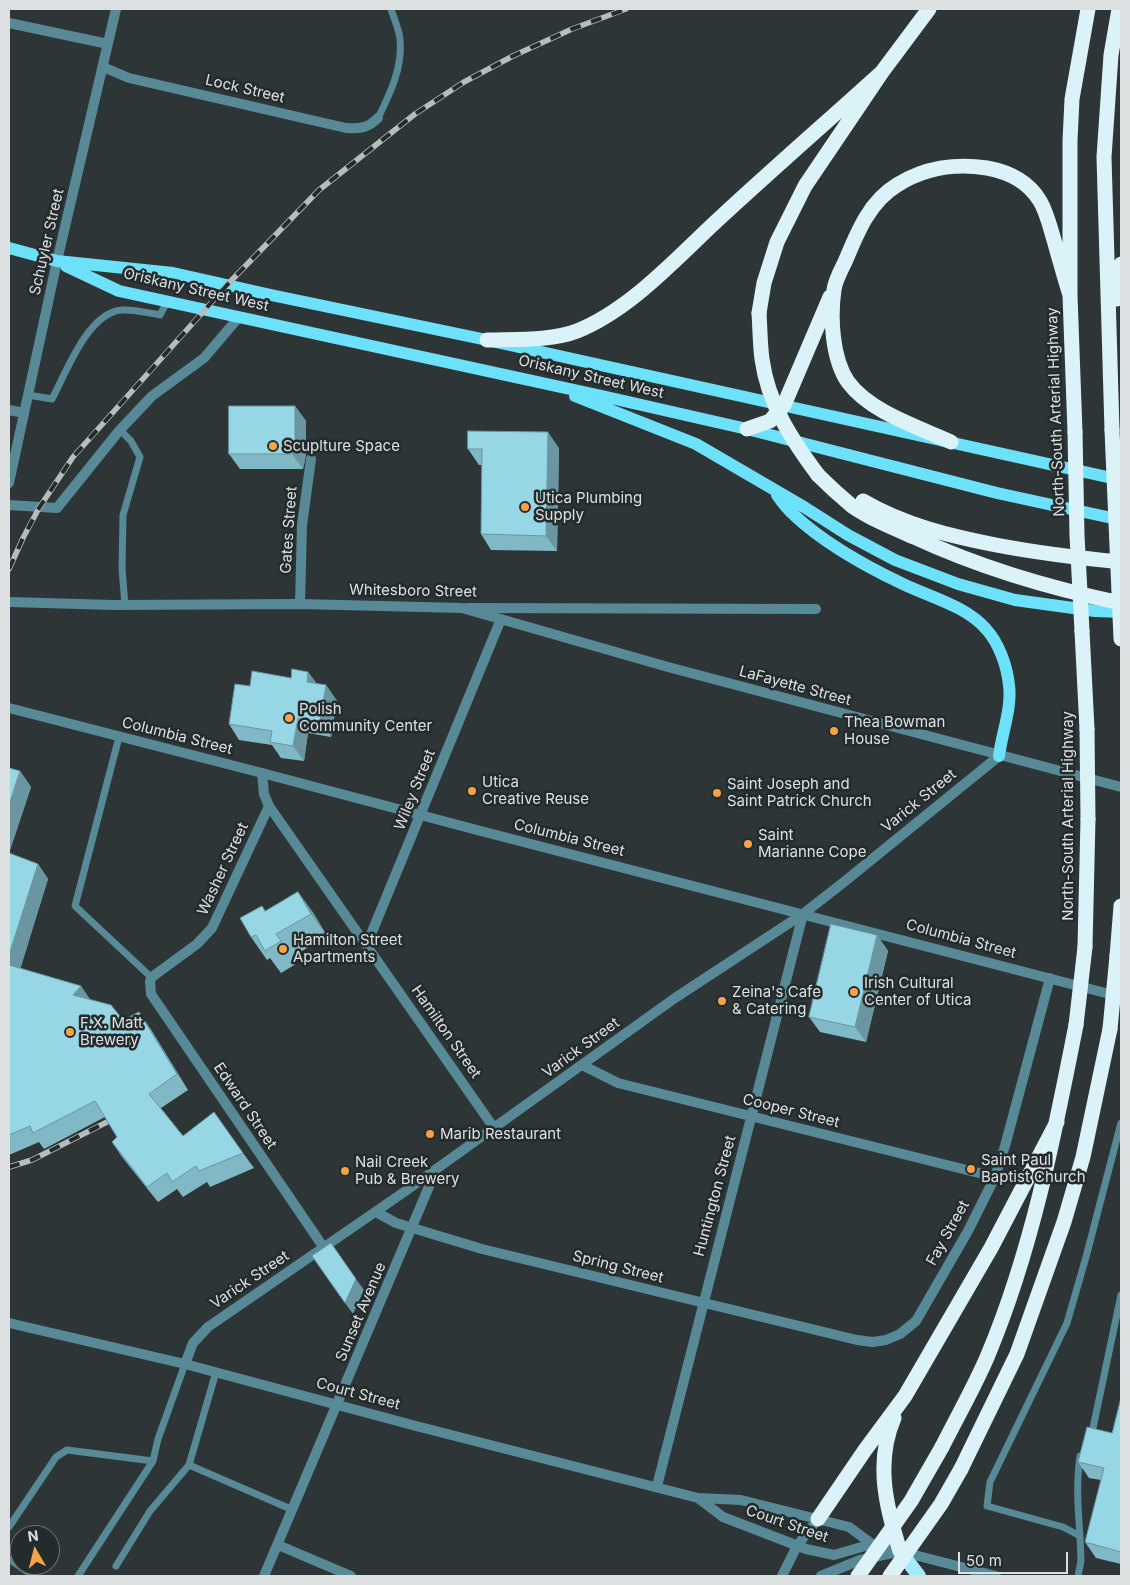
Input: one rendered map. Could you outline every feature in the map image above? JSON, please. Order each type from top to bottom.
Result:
[{"type":"highway","points":[[930,9],[882,72],[805,186],[776,242],[764,284],[759,313],[762,360],[771,396],[795,444],[818,475],[854,507],[879,521],[945,551],[1033,583],[1121,603]]},
{"type":"highway","name":"North-South Arterial Highway","points":[[858,1576],[911,1501],[942,1447],[988,1356],[1008,1303],[1026,1246],[1057,1122],[1076,1025],[1086,947],[1088,819],[1087,729],[1077,535],[1070,295],[1070,141],[1072,99],[1088,9]]},
{"type":"highway","points":[[1120,9],[1111,56],[1104,157],[1112,430],[1121,639]]},
{"type":"highway","points":[[487,340],[534,339],[575,332],[609,314],[633,298],[768,173],[882,72]]},
{"type":"highway","points":[[746,429],[770,421],[784,405],[862,224],[880,198],[896,185],[918,174],[959,165],[999,170],[1015,176],[1040,200],[1047,216],[1070,295]]},
{"type":"highway","points":[[1110,355],[1121,264]]},
{"type":"highway","points":[[834,288],[832,323],[840,365],[848,381],[862,398],[884,411],[951,442]]},
{"type":"highway","points":[[818,475],[871,506],[924,529],[953,537],[1046,554],[1121,562]]},
{"type":"highway","points":[[890,1576],[941,1504],[961,1468],[1017,1354],[1064,1222],[1083,1157],[1110,1028],[1121,906]]},
{"type":"highway","points":[[919,1576],[900,1551],[889,1517],[884,1490],[883,1468],[886,1443],[893,1420],[905,1396],[992,1248],[1057,1122]]},
{"type":"highway","points":[[818,1519],[905,1396]]},
{"type":"main road","name":"Oriskany Street West","points":[[9,248],[57,261],[173,273],[487,340],[1121,480]]},
{"type":"main road","name":"Oriskany Street West","points":[[57,261],[119,291],[540,382],[746,429],[997,493],[1121,520]]},
{"type":"main road","points":[[540,382],[696,444],[848,535],[895,560],[958,584],[1015,600],[1095,611],[1121,612]]},
{"type":"main road","points":[[770,487],[794,515],[836,548],[902,584],[971,616],[986,628],[995,640],[1008,673],[1010,686],[1008,714],[999,756]]},
{"type":"street","name":"Schuyler Street","points":[[9,483],[57,261],[116,9]]},
{"type":"street","points":[[9,23],[108,44]]},
{"type":"street","name":"Lock Street","points":[[103,67],[129,78],[346,128],[358,129],[370,126],[378,118]]},
{"type":"street","points":[[9,505],[57,508],[120,430],[152,396],[204,358],[239,317]]},
{"type":"street","points":[[9,410],[24,413]]},
{"type":"street","name":"Gates Street","points":[[300,604],[302,524],[310,459]]},
{"type":"street","name":"Whitesboro Street","points":[[9,602],[125,605],[300,604],[462,608],[816,609]]},
{"type":"street","name":"LaFayette Street","points":[[462,608],[668,667],[1121,787]]},
{"type":"street","name":"Wiley Street","points":[[367,944],[501,619]]},
{"type":"street","name":"Columbia Street","points":[[9,708],[1121,997]]},
{"type":"street","name":"Varick Street","points":[[185,1364],[193,1343],[208,1327],[376,1212],[675,998],[803,914],[999,756]]},
{"type":"street","points":[[262,773],[264,794],[269,806]]},
{"type":"street","name":"Washer Street","points":[[152,978],[197,944],[212,928],[269,806]]},
{"type":"street","name":"Hamilton Street","points":[[269,806],[494,1128]]},
{"type":"street","name":"Huntington Street","points":[[657,1486],[803,914]]},
{"type":"street","name":"Edward Street","points":[[152,978],[150,981],[151,994],[324,1248]]},
{"type":"street","name":"Fay Street","points":[[857,1340],[873,1342],[886,1340],[900,1334],[916,1321],[968,1231],[995,1177],[1050,978]]},
{"type":"street","name":"Cooper Street","points":[[582,1065],[618,1083],[995,1177]]},
{"type":"street","name":"Sunset Avenue","points":[[264,1576],[413,1228],[436,1169]]},
{"type":"street","name":"Spring Street","points":[[376,1212],[396,1223],[482,1249],[702,1304],[857,1340]]},
{"type":"street","name":"Court Street","points":[[9,1323],[185,1364],[416,1426],[698,1498],[741,1500],[818,1519],[849,1527],[872,1544],[996,1576]]},
{"type":"street","name":"Court Street","points":[[698,1498],[723,1517],[797,1546],[834,1555],[872,1544]]},
{"type":"street","points":[[782,1576],[797,1546],[818,1519]]},
{"type":"street","points":[[278,1544],[351,1576]]},
{"type":"street","points":[[822,1576],[860,1560],[900,1551]]},
{"type":"lane","points":[[378,118],[390,95],[397,70],[400,40],[391,9]]},
{"type":"lane","points":[[28,394],[52,398],[90,330],[105,316],[121,310],[160,315],[167,302]]},
{"type":"lane","points":[[120,430],[131,441],[140,457],[123,515],[122,569],[125,605]]},
{"type":"lane","points":[[119,737],[75,906],[152,978]]},
{"type":"lane","points":[[1080,1536],[1063,1527],[987,1506],[990,1482],[1067,1323],[1121,1122]]},
{"type":"lane","points":[[1078,1576],[1081,1561],[1077,1503],[1078,1471],[1085,1443],[1093,1428],[1121,1296]]},
{"type":"lane","points":[[78,1576],[153,1461],[158,1440],[185,1364]]},
{"type":"lane","points":[[116,1566],[150,1511],[189,1465],[216,1372]]},
{"type":"lane","points":[[9,1527],[56,1457],[66,1450],[153,1461]]},
{"type":"lane","points":[[189,1465],[293,1510]]},
{"type":"lane","points":[[9,1559],[34,1576]]},
{"type":"building","points":[[229,406],[295,406],[295,439],[292,454],[229,454]]},
{"type":"building","name":"Utica Plumbing Supply","points":[[468,431],[548,432],[546,536],[481,534],[482,449],[468,449]]},
{"type":"building","name":"Polish Community Center","points":[[292,669],[308,672],[307,682],[326,685],[320,722],[298,718],[293,746],[270,742],[272,731],[229,724],[235,684],[250,686],[252,671],[291,678]]},
{"type":"building","points":[[9,768],[20,771],[9,805]]},
{"type":"building","points":[[9,853],[38,864],[9,955]]},
{"type":"building","points":[[298,892],[311,914],[276,934],[281,941],[265,951],[256,935],[251,937],[240,918],[262,906],[265,911]]},
{"type":"building","name":"Irish Cultural Center of Utica","points":[[831,924],[877,935],[855,1027],[809,1017]]},
{"type":"building","name":"F.X. Matt Brewery","points":[[9,965],[81,986],[73,995],[111,1005],[123,1020],[139,1012],[177,1074],[149,1094],[183,1136],[214,1112],[243,1153],[199,1171],[196,1166],[172,1182],[167,1173],[147,1187],[112,1142],[117,1137],[95,1101],[33,1133],[30,1126],[9,1135]]},
{"type":"building","points":[[331,1243],[356,1279],[345,1303],[312,1256]]},
{"type":"building","points":[[1121,1398],[1121,1552],[1085,1542],[1104,1468],[1078,1462],[1087,1427],[1112,1433]]},
{"type":"railway","points":[[9,569],[39,508],[73,457],[227,285],[319,190],[415,114],[464,82],[513,56],[572,29],[626,9]]},
{"type":"railway","points":[[9,1167],[32,1160],[109,1121]]},
{"type":"place","name":"Scuplture Space","points":[[273,446]]},
{"type":"place","name":"Utica Plumbing Supply","points":[[525,507]]},
{"type":"place","name":"Polish Community Center","points":[[289,718]]},
{"type":"place","name":"Thea Bowman House","points":[[834,731]]},
{"type":"place","name":"Utica Creative Reuse","points":[[472,791]]},
{"type":"place","name":"Saint Joseph and Saint Patrick Church","points":[[717,793]]},
{"type":"place","name":"Saint Marianne Cope","points":[[748,844]]},
{"type":"place","name":"Hamilton Street Apartments","points":[[283,949]]},
{"type":"place","name":"Irish Cultural Center of Utica","points":[[854,992]]},
{"type":"place","name":"Zeina's Cafe & Catering","points":[[722,1001]]},
{"type":"place","name":"F.X. Matt Brewery","points":[[70,1032]]},
{"type":"place","name":"Marib Restaurant","points":[[430,1134]]},
{"type":"place","name":"Saint Paul Baptist Church","points":[[971,1169]]},
{"type":"place","name":"Nail Creek Pub & Brewery","points":[[345,1171]]}]
